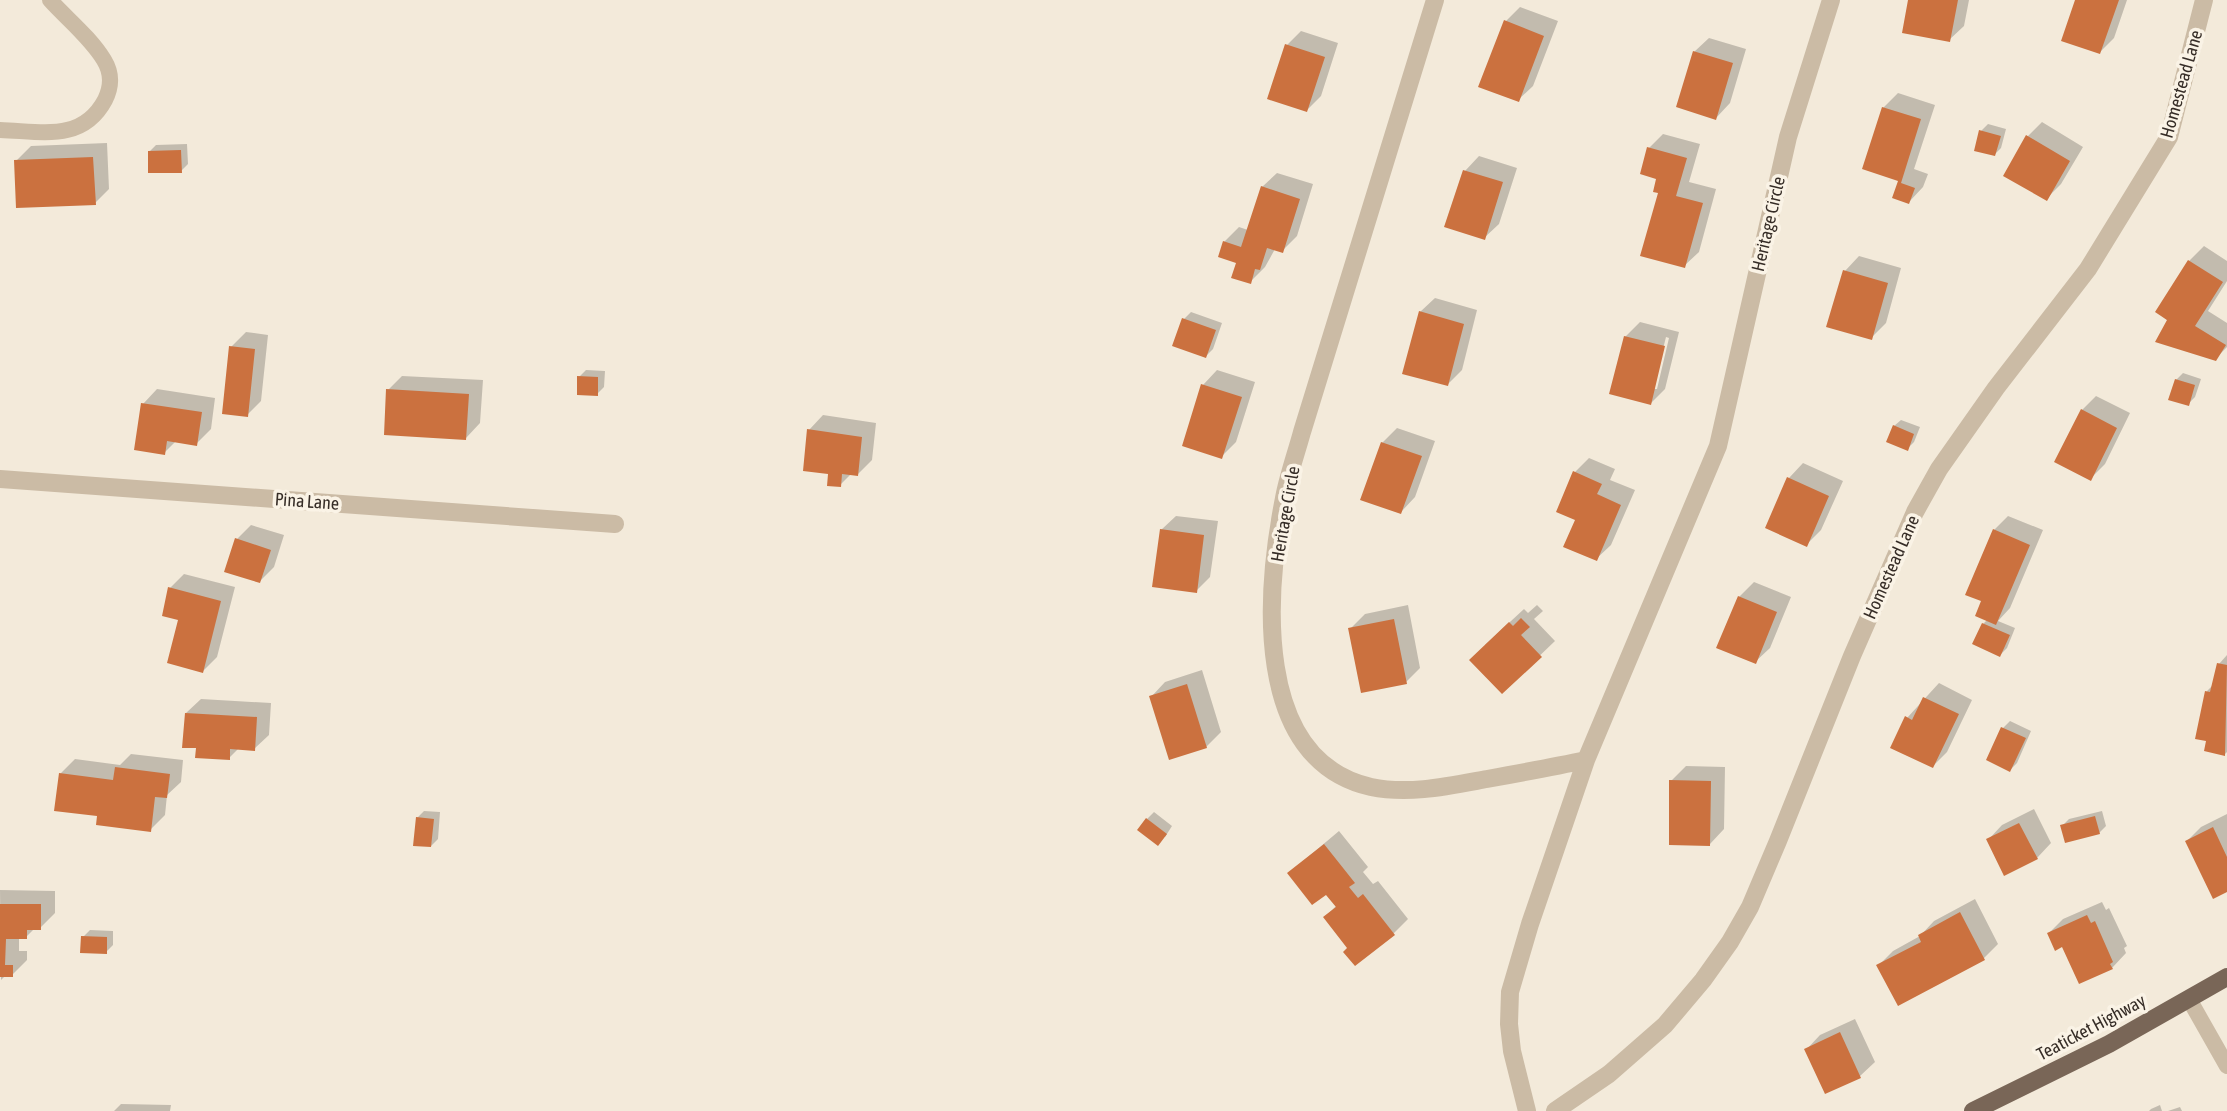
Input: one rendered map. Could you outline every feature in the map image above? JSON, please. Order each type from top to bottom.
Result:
[{"type":"main road","name":"Teaticket Highway","points":[[1973,1111],[2109,1044],[2227,977]]},
{"type":"street","name":"Heritage Circle","points":[[1435,0],[1284,497],[1275,565],[1272,625],[1282,697],[1291,723],[1304,746],[1323,764],[1346,779],[1371,787],[1402,790],[1438,788],[1586,761]]},
{"type":"street","name":"Heritage Circle","points":[[1527,1111],[1512,1051],[1510,992],[1530,924],[1586,761],[1718,446],[1788,137],[1831,0]]},
{"type":"street","name":"Homestead Lane","points":[[1555,1111],[1609,1074],[1665,1025],[1703,981],[1730,942],[1750,907],[1914,512],[1939,469],[1996,388],[2088,269],[2169,137],[2204,0]]},
{"type":"street","name":"Pina Lane","points":[[0,479],[615,524]]},
{"type":"lane","points":[[0,130],[66,132],[84,124],[99,112],[107,95],[111,79],[104,60],[50,0]]},
{"type":"lane","points":[[2189,999],[2227,1066]]},
{"type":"building","points":[[1908,0],[1958,0],[1950,42],[1902,33]]},
{"type":"building","points":[[2075,0],[2119,0],[2100,54],[2061,41]]},
{"type":"building","points":[[1504,20],[1544,36],[1519,102],[1478,87]]},
{"type":"building","points":[[1285,44],[1325,57],[1307,112],[1267,99]]},
{"type":"building","points":[[1693,51],[1733,63],[1716,120],[1676,107]]},
{"type":"building","points":[[1882,107],[1921,119],[1901,183],[1915,188],[1909,204],[1892,198],[1898,181],[1862,169]]},
{"type":"building","points":[[1979,130],[2001,136],[1995,156],[1974,151]]},
{"type":"building","points":[[2026,135],[2070,161],[2047,201],[2003,176]]},
{"type":"building","points":[[1647,147],[1687,158],[1676,196],[1703,203],[1685,268],[1640,256],[1658,193],[1653,192],[1656,179],[1640,174]]},
{"type":"building","points":[[181,150],[182,173],[148,173],[148,151]]},
{"type":"building","points":[[93,157],[96,205],[16,208],[14,160]]},
{"type":"building","points":[[1463,170],[1503,182],[1485,240],[1444,227]]},
{"type":"building","points":[[1261,186],[1300,199],[1283,253],[1267,248],[1260,270],[1255,269],[1251,284],[1231,278],[1236,263],[1218,257],[1223,241],[1241,247]]},
{"type":"building","points":[[2188,260],[2223,282],[2195,326],[2226,345],[2216,361],[2155,342],[2167,320],[2155,312]]},
{"type":"building","points":[[1843,270],[1888,283],[1872,340],[1826,327]]},
{"type":"building","points":[[1419,311],[1464,324],[1448,386],[1402,374]]},
{"type":"building","points":[[1182,318],[1216,330],[1206,358],[1172,346]]},
{"type":"building","points":[[1624,336],[1665,346],[1651,405],[1609,394]]},
{"type":"building","points":[[229,346],[255,349],[248,417],[222,414]]},
{"type":"building","points":[[577,376],[598,377],[598,396],[577,395]]},
{"type":"building","points":[[2175,379],[2195,385],[2189,406],[2168,400]]},
{"type":"building","points":[[1201,384],[1242,397],[1222,459],[1182,446]]},
{"type":"building","points":[[386,389],[469,394],[466,440],[384,435]]},
{"type":"building","points":[[141,403],[202,412],[197,446],[167,441],[165,455],[134,450]]},
{"type":"building","points":[[2081,409],[2117,428],[2091,481],[2054,462]]},
{"type":"building","points":[[1893,425],[1914,434],[1908,451],[1886,442]]},
{"type":"building","points":[[807,429],[862,437],[858,476],[842,474],[841,487],[827,486],[828,474],[803,471]]},
{"type":"building","points":[[1381,442],[1422,456],[1401,514],[1360,500]]},
{"type":"building","points":[[1573,471],[1602,484],[1597,494],[1621,505],[1597,561],[1563,547],[1575,520],[1556,512]]},
{"type":"building","points":[[1787,477],[1829,496],[1807,547],[1765,528]]},
{"type":"building","points":[[1160,529],[1204,535],[1197,593],[1152,587]]},
{"type":"building","points":[[1993,529],[2030,545],[1996,625],[1975,616],[1981,601],[1965,595]]},
{"type":"building","points":[[235,538],[271,550],[260,583],[224,572]]},
{"type":"building","points":[[168,587],[221,601],[203,673],[167,663],[178,620],[162,616]]},
{"type":"building","points":[[1738,596],[1777,612],[1756,664],[1716,648]]},
{"type":"building","points":[[1521,618],[1530,627],[1521,635],[1542,657],[1502,694],[1469,660],[1509,622],[1513,626]]},
{"type":"building","points":[[1394,619],[1407,684],[1361,693],[1348,628]]},
{"type":"building","points":[[1982,623],[2010,635],[2000,657],[1972,644]]},
{"type":"building","points":[[2217,663],[2227,665],[2225,756],[2204,751],[2206,741],[2195,739],[2205,691],[2210,692]]},
{"type":"building","points":[[1187,684],[1207,748],[1169,760],[1149,696]]},
{"type":"building","points":[[1923,697],[1959,714],[1933,768],[1890,748],[1905,716],[1912,720]]},
{"type":"building","points":[[185,713],[257,717],[255,751],[230,749],[230,760],[195,758],[196,748],[182,748]]},
{"type":"building","points":[[2001,727],[2026,738],[2010,772],[1986,760]]},
{"type":"building","points":[[115,767],[170,774],[167,798],[155,797],[151,832],[96,825],[97,816],[54,811],[59,773],[113,780]]},
{"type":"building","points":[[1669,780],[1711,781],[1710,846],[1669,845]]},
{"type":"building","points":[[2095,816],[2100,834],[2065,843],[2060,825]]},
{"type":"building","points":[[416,817],[434,819],[431,847],[413,846]]},
{"type":"building","points":[[1146,818],[1167,834],[1158,846],[1137,830]]},
{"type":"building","points":[[2019,823],[2038,859],[2004,876],[1986,839]]},
{"type":"building","points":[[2213,827],[2227,857],[2227,892],[2213,899],[2185,841]]},
{"type":"building","points":[[1324,844],[1355,883],[1349,887],[1358,898],[1363,894],[1395,935],[1355,966],[1343,952],[1347,948],[1323,917],[1336,907],[1326,895],[1312,905],[1287,873]]},
{"type":"building","points":[[0,904],[41,904],[41,930],[27,930],[27,939],[6,939],[5,965],[13,965],[13,977],[0,977]]},
{"type":"building","points":[[1960,912],[1985,960],[1898,1006],[1876,965],[1921,942],[1918,935]]},
{"type":"building","points":[[2087,915],[2091,923],[2095,921],[2113,962],[2110,964],[2113,969],[2079,984],[2062,947],[2055,951],[2047,933]]},
{"type":"building","points":[[81,936],[107,937],[107,954],[80,953]]},
{"type":"building","points":[[1840,1032],[1861,1078],[1825,1094],[1804,1049]]}]
